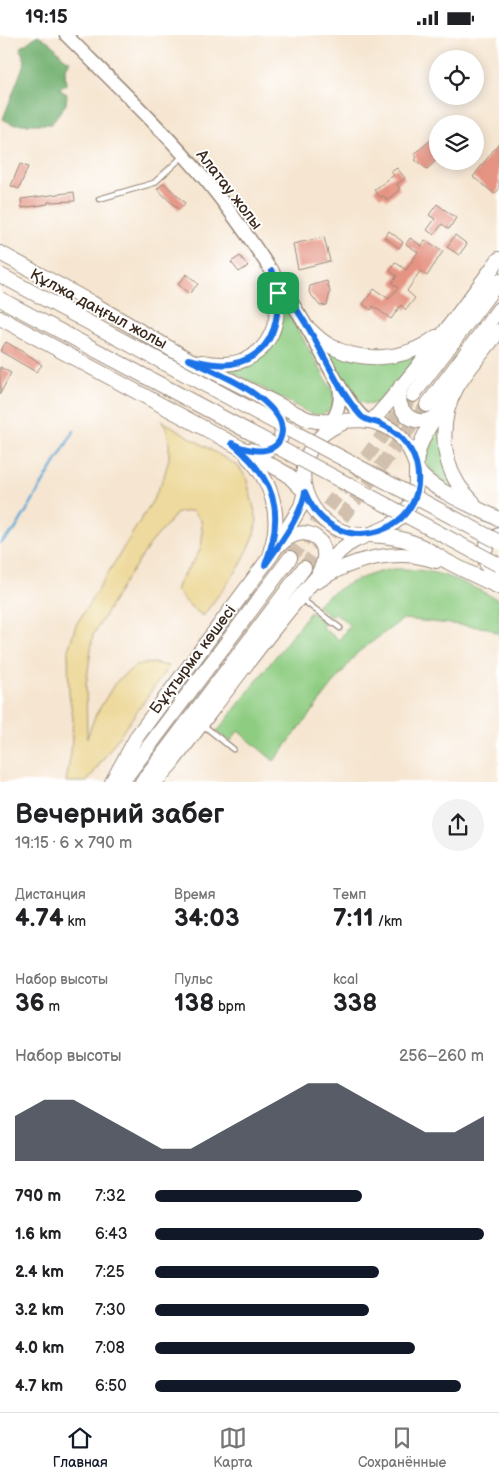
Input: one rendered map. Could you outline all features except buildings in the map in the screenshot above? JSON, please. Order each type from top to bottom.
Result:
[{"type":"main road","name":"Алатау жолы","points":[[66,35],[148,117],[208,184],[272,271],[309,329],[338,385],[362,417],[368,421]]},
{"type":"main road","points":[[0,253],[92,303],[188,359],[307,419],[331,423],[368,421],[388,427],[408,447],[421,475],[430,482],[499,519]]},
{"type":"main road","points":[[368,421],[374,419],[402,385],[499,259]]},
{"type":"main road","points":[[188,359],[230,364],[246,359],[263,349],[273,333],[278,312],[278,293],[272,271]]},
{"type":"main road","name":"Құлжа даңғыл жолы","points":[[0,275],[499,542]]},
{"type":"main road","points":[[413,395],[499,281]]},
{"type":"main road","points":[[0,299],[499,565]]},
{"type":"main road","points":[[427,405],[499,309]]},
{"type":"main road","points":[[0,319],[236,445],[287,475],[301,486],[314,511],[331,524],[348,533],[396,537],[414,543],[499,587]]},
{"type":"main road","points":[[309,329],[324,343],[335,349],[353,355],[374,358],[408,352],[429,342],[446,329]]},
{"type":"main road","points":[[305,590],[343,549],[366,535],[387,528],[406,512],[416,489],[416,464],[426,432],[436,415],[499,331]]},
{"type":"main road","points":[[268,560],[301,507],[305,492],[304,467],[310,451],[331,423],[340,403],[338,385]]},
{"type":"main road","points":[[402,385],[399,395],[400,403],[408,417],[422,421],[431,419],[436,415]]},
{"type":"main road","points":[[236,445],[257,451],[269,449],[278,443],[282,432],[282,425],[277,414],[245,387]]},
{"type":"main road","points":[[456,388],[444,427],[446,456],[458,485],[478,508]]},
{"type":"main road","points":[[320,437],[334,427],[351,421]]},
{"type":"main road","points":[[236,445],[256,465],[273,499],[275,530],[268,560]]},
{"type":"main road","points":[[112,782],[138,735],[268,560],[286,539],[292,535],[308,534],[316,537],[323,545],[324,559],[322,567],[171,764],[155,782]]},
{"type":"main road","points":[[499,535],[489,541],[484,557],[485,565],[499,581]]},
{"type":"main road","points":[[305,590],[324,577],[350,565],[364,560],[390,556],[417,556],[467,572]]},
{"type":"main road","name":"Бұқтырма көшесі","points":[[122,782],[290,557]]},
{"type":"main road","points":[[142,782],[304,568]]},
{"type":"lane","points":[[99,199],[154,183],[183,156]]},
{"type":"lane","points":[[305,590],[340,628]]},
{"type":"lane","points":[[202,724],[233,749]]},
{"type":"green space","points":[[38,35],[51,43],[63,57],[70,61],[65,70],[66,85],[59,89],[67,94],[66,104],[51,124],[12,124],[3,119],[25,61],[20,48]]},
{"type":"green space","points":[[283,303],[334,394],[332,408],[321,415],[311,414],[227,369],[251,361]]},
{"type":"green space","points":[[322,344],[344,356],[426,348],[378,402],[368,404],[359,401],[354,396]]},
{"type":"green space","points":[[443,421],[460,493],[447,485],[427,464],[427,446],[433,426]]},
{"type":"green space","points":[[392,569],[436,573],[460,581],[499,600],[499,634],[488,628],[403,619],[357,653],[274,761],[238,731],[230,742],[217,732],[310,612],[325,623],[322,627],[339,640],[350,625],[335,613],[330,617],[316,605],[333,592],[352,582],[371,574]]},
{"type":"sand","points":[[161,420],[238,466],[246,477],[257,520],[253,539],[240,566],[203,616],[189,605],[176,590],[201,548],[201,520],[192,511],[177,513],[151,543],[124,583],[93,635],[86,685],[87,738],[95,716],[115,683],[136,665],[153,663],[169,666],[87,782],[66,782],[71,753],[73,717],[69,694],[68,650],[76,625],[153,500],[164,477],[169,458],[169,440],[166,427]]},
{"type":"waterway","points":[[0,543],[15,530],[74,431]]},
{"type":"tunnel","points":[[290,558],[413,395]]},
{"type":"tunnel","points":[[304,568],[427,405]]},
{"type":"route","points":[[272,271],[309,329],[338,385],[362,417],[365,420],[388,427],[404,441],[416,464],[417,481],[414,497],[406,512],[387,528],[366,535],[348,533],[331,524],[314,511],[305,492],[301,507],[265,565],[274,539],[276,520],[273,499],[256,465],[232,443],[248,450],[269,449],[278,443],[281,438],[282,425],[280,419],[270,407],[245,387],[188,359],[204,363],[230,364],[246,359],[263,349],[273,333],[276,323],[278,293],[272,271]]}]
